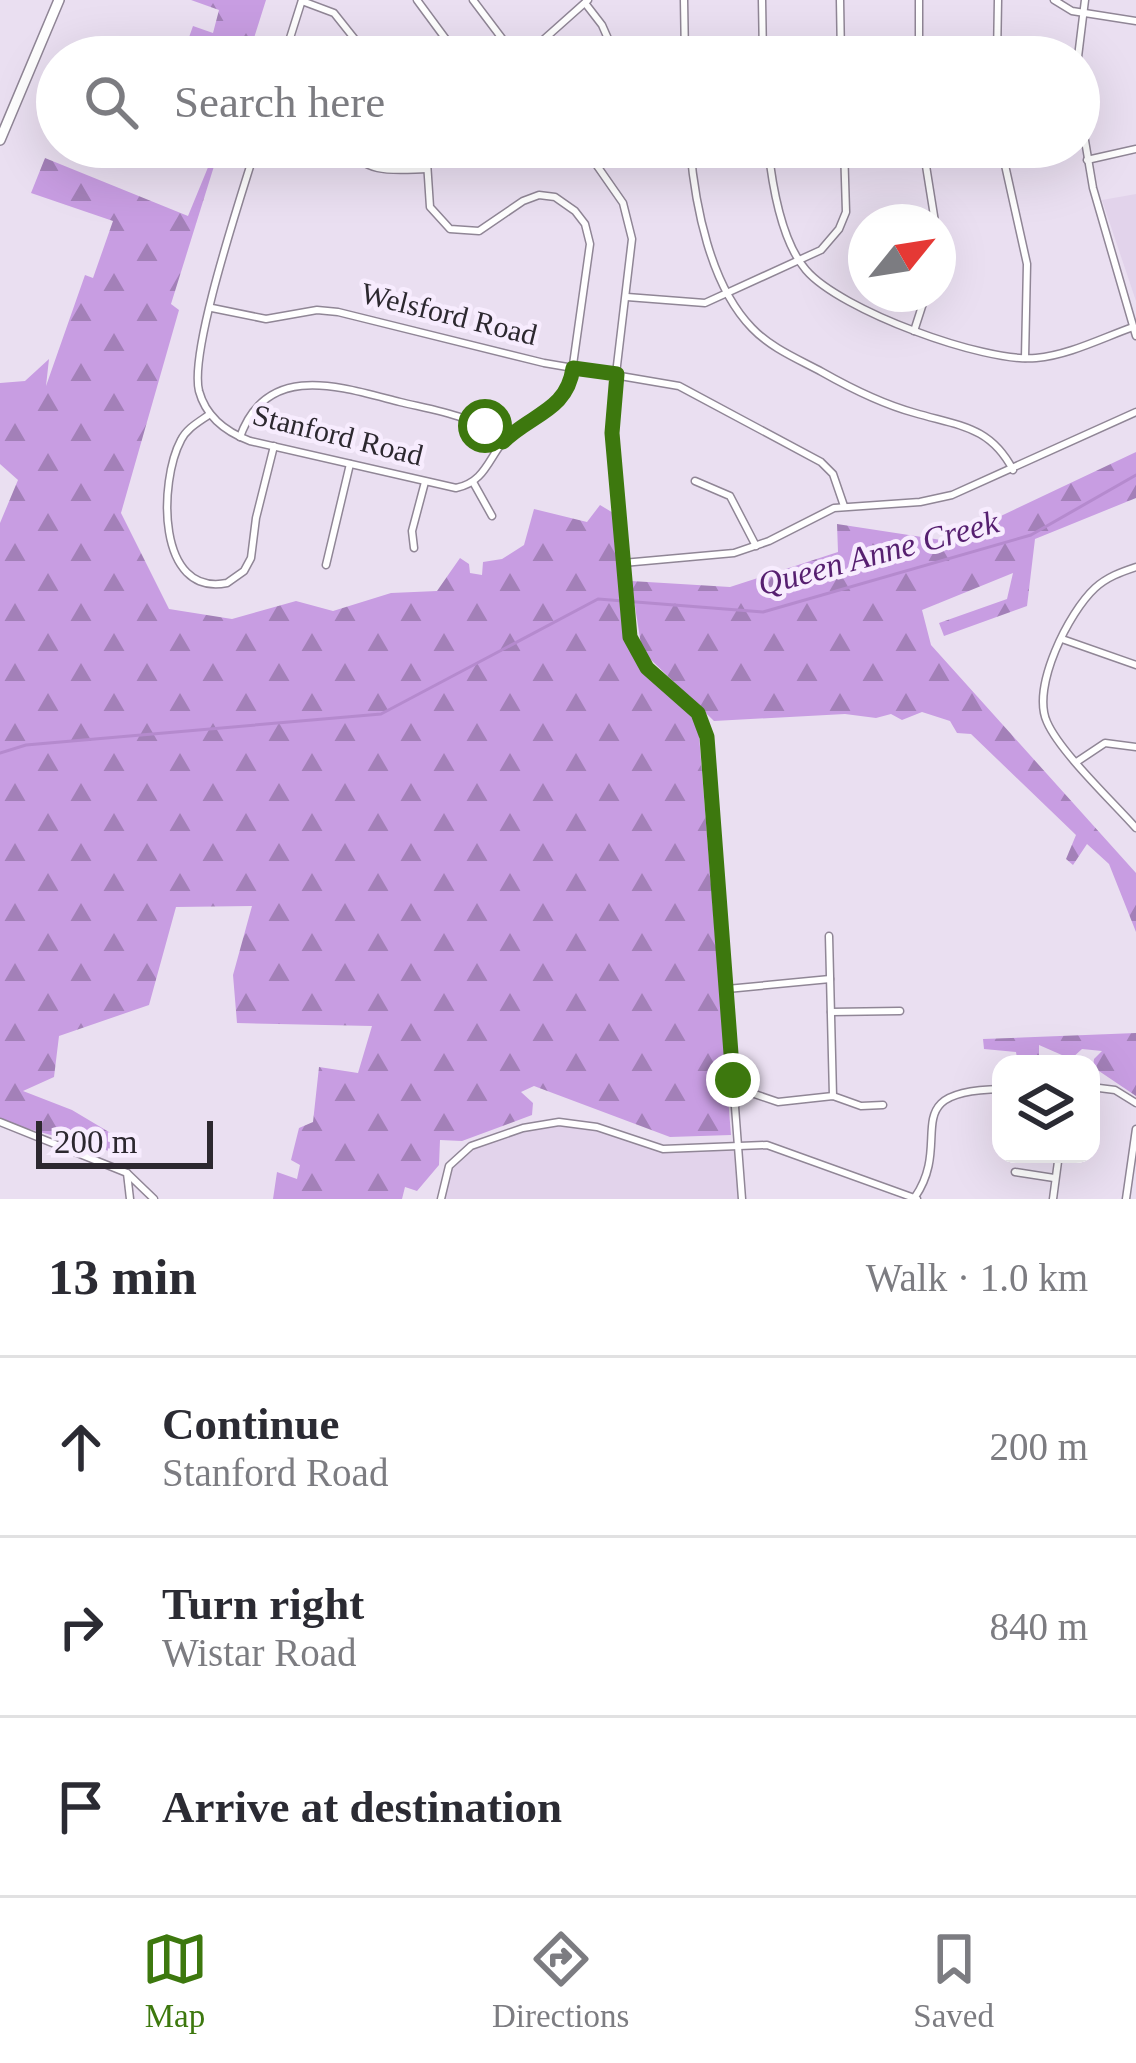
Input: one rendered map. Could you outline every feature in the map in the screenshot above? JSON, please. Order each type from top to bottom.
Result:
[{"type":"main road","points":[[44,36],[59,0]]},
{"type":"main road","points":[[0,140],[36,55]]},
{"type":"street","points":[[291,36],[302,0],[334,13],[352,36]]},
{"type":"street","points":[[417,0],[444,36]]},
{"type":"street","points":[[473,0],[503,36]]},
{"type":"street","points":[[685,0],[686,36]]},
{"type":"street","points":[[762,0],[763,36]]},
{"type":"street","points":[[840,0],[841,36]]},
{"type":"street","points":[[919,0],[919,36]]},
{"type":"street","points":[[997,36],[998,0]]},
{"type":"street","points":[[1054,0],[1066,9],[1136,21]]},
{"type":"street","points":[[1080,36],[1085,0]]},
{"type":"street","points":[[545,36],[586,1],[607,36]]},
{"type":"street","points":[[1100,157],[1136,149]]},
{"type":"street","name":"Stanford Road","points":[[250,168],[197,371],[209,415],[240,437],[274,446],[456,488],[473,482]]},
{"type":"street","points":[[397,168],[426,169],[431,210],[457,231],[483,229],[538,195],[562,200],[585,224],[590,244],[570,384],[561,401],[503,442],[473,482],[492,516]]},
{"type":"street","points":[[599,168],[618,194],[629,224],[632,263],[612,433],[630,637],[638,655],[692,705],[707,737],[742,1199]]},
{"type":"street","points":[[693,168],[701,214],[728,294],[753,329],[778,348],[874,399],[981,432],[998,443],[1013,470]]},
{"type":"street","points":[[772,168],[800,262],[811,275],[914,331],[1024,358],[1135,332],[1089,168]]},
{"type":"street","points":[[628,297],[698,304],[800,262],[829,243],[843,222],[845,168]]},
{"type":"street","points":[[926,168],[932,204]]},
{"type":"street","points":[[1006,168],[1027,264],[1024,358]]},
{"type":"street","name":"Welsford Road","points":[[212,308],[266,319],[317,310],[338,312],[573,368],[658,380],[694,393],[821,462],[836,480],[844,506]]},
{"type":"street","points":[[914,331],[920,312]]},
{"type":"street","points":[[240,437],[250,412],[260,402],[321,383],[470,418],[503,442]]},
{"type":"street","points":[[622,563],[721,556],[756,546],[815,515],[844,506],[943,497],[1136,412]]},
{"type":"street","points":[[209,415],[183,436],[168,491],[174,554],[184,572],[198,582],[227,583],[249,564],[274,446]]},
{"type":"street","points":[[326,566],[350,464]]},
{"type":"street","points":[[695,481],[730,496],[756,546]]},
{"type":"street","points":[[414,548],[412,531],[425,482]]},
{"type":"street","points":[[1136,567],[1094,589],[1079,607],[1045,679],[1042,698],[1047,722],[1136,828]]},
{"type":"street","points":[[1063,639],[1136,665]]},
{"type":"street","points":[[1078,761],[1105,743],[1136,747]]},
{"type":"street","points":[[829,936],[833,1096]]},
{"type":"street","points":[[727,988],[830,980]]},
{"type":"street","points":[[831,1012],[900,1011]]},
{"type":"street","points":[[734,1087],[778,1102],[833,1096],[861,1106],[883,1105]]},
{"type":"street","points":[[1100,1087],[1111,1088],[1136,1103]]},
{"type":"street","points":[[441,1199],[446,1172],[464,1150],[535,1125],[587,1125],[663,1149],[738,1144],[783,1149],[916,1198],[930,1168],[930,1125],[941,1103],[958,1092],[992,1090]]},
{"type":"street","points":[[2,1123],[127,1173],[154,1199]]},
{"type":"street","points":[[1126,1199],[1136,1129]]},
{"type":"street","points":[[1052,1199],[1057,1163]]},
{"type":"street","points":[[1015,1172],[1054,1178]]},
{"type":"street","points":[[127,1173],[130,1199]]},
{"type":"shaded area","points":[[1136,194],[1136,301],[1102,200]]},
{"type":"shaded area","points":[[559,1122],[587,1125],[651,1147],[738,1144],[742,1199],[441,1199],[446,1172],[465,1150],[523,1128]]},
{"type":"green space","points":[[191,0],[266,0],[255,36],[189,36],[193,26],[213,33],[219,10]]},
{"type":"green space","points":[[41,168],[70,168],[188,216],[208,168],[213,168],[171,304],[179,310],[121,513],[169,609],[232,619],[296,601],[333,611],[391,593],[437,591],[460,558],[469,564],[470,573],[482,575],[483,562],[502,559],[524,545],[534,509],[587,522],[600,505],[615,514],[626,643],[656,684],[698,722],[731,1135],[670,1137],[534,1086],[521,1092],[533,1103],[532,1115],[462,1141],[440,1140],[439,1165],[417,1191],[405,1187],[402,1199],[273,1199],[277,1172],[297,1179],[300,1165],[291,1160],[299,1128],[313,1122],[319,1067],[358,1073],[372,1026],[237,1023],[233,975],[252,906],[176,907],[149,1005],[59,1036],[54,1077],[23,1091],[72,1110],[124,1141],[120,1154],[0,1121],[0,523],[18,480],[0,464],[0,383],[25,381],[49,359],[46,386],[85,275],[93,278],[113,221],[31,193]]},
{"type":"green space","points":[[1136,452],[1136,498],[1035,539],[1027,606],[944,636],[939,623],[1007,599],[1013,573],[922,610],[931,645],[1136,873],[1136,932],[1109,864],[1087,844],[1073,865],[1066,859],[1076,835],[971,734],[957,733],[950,721],[922,712],[902,720],[891,714],[876,718],[845,714],[714,721],[642,651],[631,581],[730,587],[838,552],[837,524],[948,541]]},
{"type":"green space","points":[[1136,1033],[1136,1096],[1100,1072],[1102,1051],[1082,1049],[1075,1055],[1062,1055],[1039,1045],[1039,1055],[1016,1055],[984,1049],[983,1039]]},
{"type":"waterway","name":"Queen Anne Creek","points":[[0,753],[26,745],[381,714],[598,599],[763,612],[1031,535],[1136,475]]},
{"type":"route","points":[[485,426],[503,442],[561,401],[573,368],[617,374],[612,433],[630,637],[647,668],[692,705],[707,737],[733,1080]]}]
